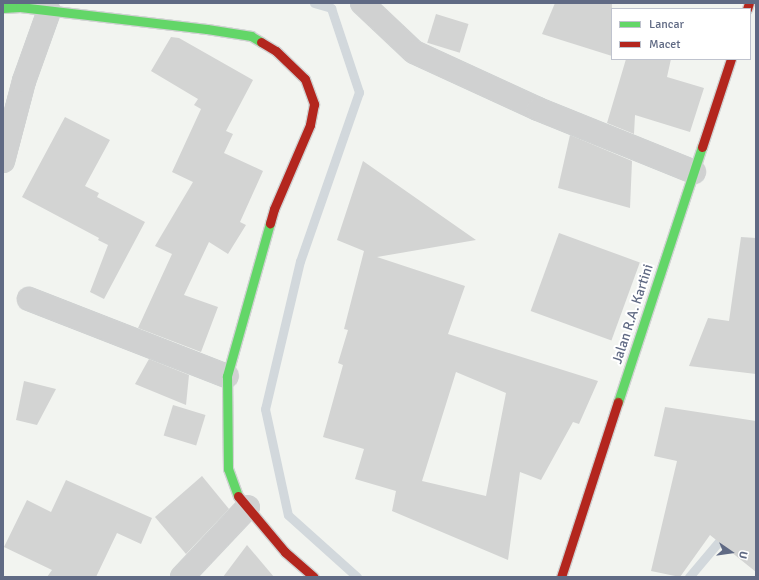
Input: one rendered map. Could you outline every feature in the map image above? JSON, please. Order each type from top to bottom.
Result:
[{"type":"street","points":[[368,5],[414,52],[538,110],[694,172]]},
{"type":"street","points":[[3,8],[20,6],[49,11],[207,29],[251,36],[276,51],[305,79],[314,104],[310,125],[274,209],[227,376],[228,469],[236,493],[285,552],[314,577]]},
{"type":"street","points":[[3,161],[24,81],[49,11]]},
{"type":"street","name":"Jalan R.A. Kartini","points":[[561,577],[731,60]]},
{"type":"street","points":[[30,299],[227,376]]},
{"type":"street","points":[[182,577],[248,507]]},
{"type":"building","points":[[555,3],[612,3],[611,56],[542,34]]},
{"type":"building","points":[[436,14],[469,24],[460,53],[427,43]]},
{"type":"building","points":[[171,37],[179,38],[253,80],[226,131],[233,134],[224,153],[263,171],[240,222],[246,225],[228,254],[209,242],[184,295],[218,307],[201,352],[138,328],[172,254],[155,246],[193,182],[172,172],[201,109],[194,105],[198,99],[151,71]]},
{"type":"building","points":[[626,60],[671,60],[667,77],[704,88],[690,132],[635,115],[634,134],[607,123]]},
{"type":"building","points":[[65,117],[110,140],[85,186],[99,193],[97,197],[145,222],[104,299],[90,292],[108,245],[98,240],[99,238],[22,197]]},
{"type":"building","points":[[570,135],[632,161],[630,208],[558,188]]},
{"type":"building","points":[[363,161],[476,240],[377,257],[465,286],[448,334],[598,381],[579,424],[573,422],[541,480],[520,472],[508,560],[392,511],[396,491],[355,479],[364,449],[323,437],[343,365],[338,363],[348,330],[344,329],[364,251],[337,240]],"holes":[[[456,372],[506,393],[486,496],[422,481]]]},
{"type":"building","points":[[559,233],[640,262],[611,340],[531,311]]},
{"type":"building","points":[[741,237],[756,238],[756,374],[689,366],[708,318],[729,321]]},
{"type":"building","points":[[149,359],[189,375],[186,405],[135,384]]},
{"type":"building","points":[[24,381],[56,389],[37,425],[16,420]]},
{"type":"building","points":[[173,405],[206,415],[196,446],[164,436]]},
{"type":"building","points":[[665,407],[756,421],[756,572],[710,535],[680,577],[651,571],[677,461],[654,456]]},
{"type":"building","points":[[202,476],[229,509],[186,554],[155,517]]},
{"type":"building","points":[[66,480],[152,518],[141,544],[117,533],[96,577],[47,577],[52,570],[4,547],[27,500],[51,512]]},
{"type":"building","points":[[247,545],[274,577],[223,577]]},
{"type":"waterway","points":[[314,3],[331,8],[359,92],[300,261],[265,409],[288,515],[357,577]]},
{"type":"waterway","points":[[689,577],[726,533]]},
{"type":"traffic: fast","points":[[3,8],[20,7],[207,29],[251,36],[261,42]]},
{"type":"traffic: fast","points":[[618,402],[702,147]]},
{"type":"traffic: fast","points":[[238,496],[228,469],[227,376],[270,223]]},
{"type":"traffic: jam","points":[[747,8],[749,3]]},
{"type":"traffic: jam","points":[[261,42],[276,51],[305,79],[314,104],[310,125],[274,209],[270,223]]},
{"type":"traffic: jam","points":[[702,147],[731,60]]},
{"type":"traffic: jam","points":[[561,577],[618,402]]},
{"type":"traffic: jam","points":[[238,496],[285,552],[314,577]]}]
